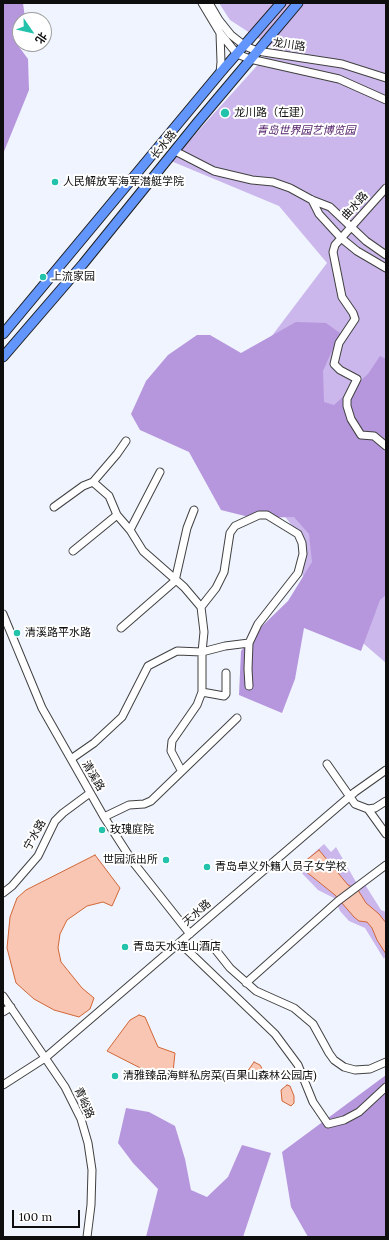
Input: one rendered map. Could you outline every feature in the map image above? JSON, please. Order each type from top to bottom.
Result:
[{"type":"main road","name":"长水路","points":[[3,334],[220,72],[245,46],[281,3]]},
{"type":"main road","name":"长水路","points":[[3,357],[298,3]]},
{"type":"street","points":[[202,3],[220,33],[237,54],[250,59],[339,79],[386,100]]},
{"type":"street","name":"龙川路","points":[[209,3],[224,27],[245,46],[257,51],[342,64],[386,78]]},
{"type":"street","points":[[220,33],[220,72]]},
{"type":"street","points":[[175,151],[214,171],[273,182],[290,188],[312,200],[330,207],[366,241],[386,255]]},
{"type":"street","name":"曲水路","points":[[386,188],[335,244],[333,252],[342,297],[353,313],[355,319],[339,343],[334,364],[340,370],[357,378],[347,400],[347,406],[351,419],[361,435],[374,436],[386,446]]},
{"type":"street","points":[[312,200],[319,214],[341,238],[357,251],[386,268]]},
{"type":"street","points":[[54,508],[78,490],[93,482],[117,454],[126,440]]},
{"type":"street","points":[[130,530],[160,472]]},
{"type":"street","points":[[93,482],[109,496],[117,515],[130,530],[143,551],[175,581],[184,587],[201,607],[204,632],[202,652],[202,692],[196,705],[172,741],[171,751],[181,770]]},
{"type":"street","points":[[121,628],[175,581],[186,528],[194,510]]},
{"type":"street","points":[[73,550],[117,515]]},
{"type":"street","points":[[201,607],[216,588],[224,572],[230,533],[235,526],[259,515],[267,515],[298,534],[302,544],[303,554],[298,573],[258,624],[250,643],[248,669],[249,686]]},
{"type":"street","name":"清溪路","points":[[3,614],[42,708],[104,817],[133,862],[190,934]]},
{"type":"street","points":[[71,759],[94,743],[122,717],[148,666],[177,651],[202,652],[225,646],[250,643]]},
{"type":"street","points":[[202,692],[224,696],[226,687],[226,673]]},
{"type":"street","points":[[104,817],[129,805],[144,804],[151,801],[181,770],[237,718]]},
{"type":"street","points":[[327,764],[355,804],[368,809],[375,808],[386,801]]},
{"type":"street","name":"天水路","points":[[3,1085],[45,1058],[350,796],[386,770]]},
{"type":"street","name":"宁水路","points":[[3,893],[12,886],[38,856],[47,835],[62,813],[90,793]]},
{"type":"street","points":[[368,809],[386,834]]},
{"type":"street","points":[[246,983],[338,901],[386,864]]},
{"type":"street","points":[[180,943],[243,1005],[276,1034],[298,1065],[313,1102],[328,1124],[344,1120],[359,1112],[386,1087]]},
{"type":"street","points":[[211,944],[230,968],[256,991],[294,1008],[313,1024],[334,1060],[344,1067],[355,1070],[370,1069],[386,1062]]},
{"type":"street","name":"青峪路","points":[[3,996],[65,1087],[80,1119],[88,1143],[92,1170],[91,1205],[87,1237]]},
{"type":"street","points":[[3,1012],[11,1008]]},
{"type":"green space","name":"青岛世界园艺博览园","points":[[219,3],[386,3],[386,663],[304,592],[300,536],[209,419],[327,263],[279,206],[171,161],[273,48],[230,20]]},
{"type":"green space","points":[[324,844],[331,852],[336,847],[356,882],[364,883],[381,910],[386,912],[386,955],[384,959],[365,928],[349,921],[340,911],[334,898],[318,890],[297,868]]},
{"type":"shaded area","points":[[3,3],[23,3],[24,12],[12,12],[12,52],[23,52],[28,59],[29,90],[3,154]]},
{"type":"shaded area","points":[[296,322],[326,323],[340,333],[323,371],[324,402],[334,405],[368,374],[380,356],[386,359],[386,595],[380,600],[361,651],[304,628],[295,679],[282,713],[239,695],[241,651],[257,631],[288,601],[312,562],[309,534],[294,517],[253,518],[221,510],[189,452],[140,430],[131,414],[146,381],[168,355],[197,335],[210,335],[241,353]]},
{"type":"shaded area","points":[[319,850],[348,885],[358,890],[366,903],[379,914],[386,923],[386,954],[377,940],[372,928],[367,922],[359,921],[354,917],[335,895],[299,866]]},
{"type":"shaded area","points":[[95,855],[120,888],[112,906],[103,902],[87,906],[67,920],[60,934],[58,948],[61,962],[82,988],[94,998],[90,1009],[79,1017],[54,1010],[34,999],[16,983],[7,948],[10,917],[17,898],[26,890]]},
{"type":"shaded area","points":[[139,1015],[145,1017],[158,1047],[175,1053],[173,1072],[165,1076],[156,1076],[107,1051],[130,1020]]},
{"type":"shaded area","points":[[254,1062],[260,1065],[266,1075],[264,1077],[257,1079],[247,1072]]},
{"type":"shaded area","points":[[386,1075],[386,1237],[308,1237],[291,1207],[282,1152]]},
{"type":"shaded area","points":[[287,1085],[290,1086],[294,1096],[294,1103],[291,1106],[282,1101],[281,1090]]},
{"type":"shaded area","points":[[126,1108],[149,1112],[175,1126],[185,1159],[191,1190],[207,1197],[228,1177],[242,1145],[271,1153],[243,1237],[146,1237],[158,1189],[133,1163],[118,1143]]},
{"type":"place","name":"龙川路（在建）","points":[[225,113]]},
{"type":"place","name":"人民解放军海军潜艇学院","points":[[55,182]]},
{"type":"place","name":"上流家园","points":[[43,277]]},
{"type":"place","name":"清溪路平水路","points":[[17,633]]},
{"type":"place","name":"玫瑰庭院","points":[[102,830]]},
{"type":"place","name":"世园派出所","points":[[166,860]]},
{"type":"place","name":"青岛卓义外籍人员子女学校","points":[[207,867]]},
{"type":"place","name":"青岛天水连山酒店","points":[[125,947]]},
{"type":"place","name":"清雅臻品海鲜私房菜(百果山森林公园店)","points":[[115,1076]]}]
